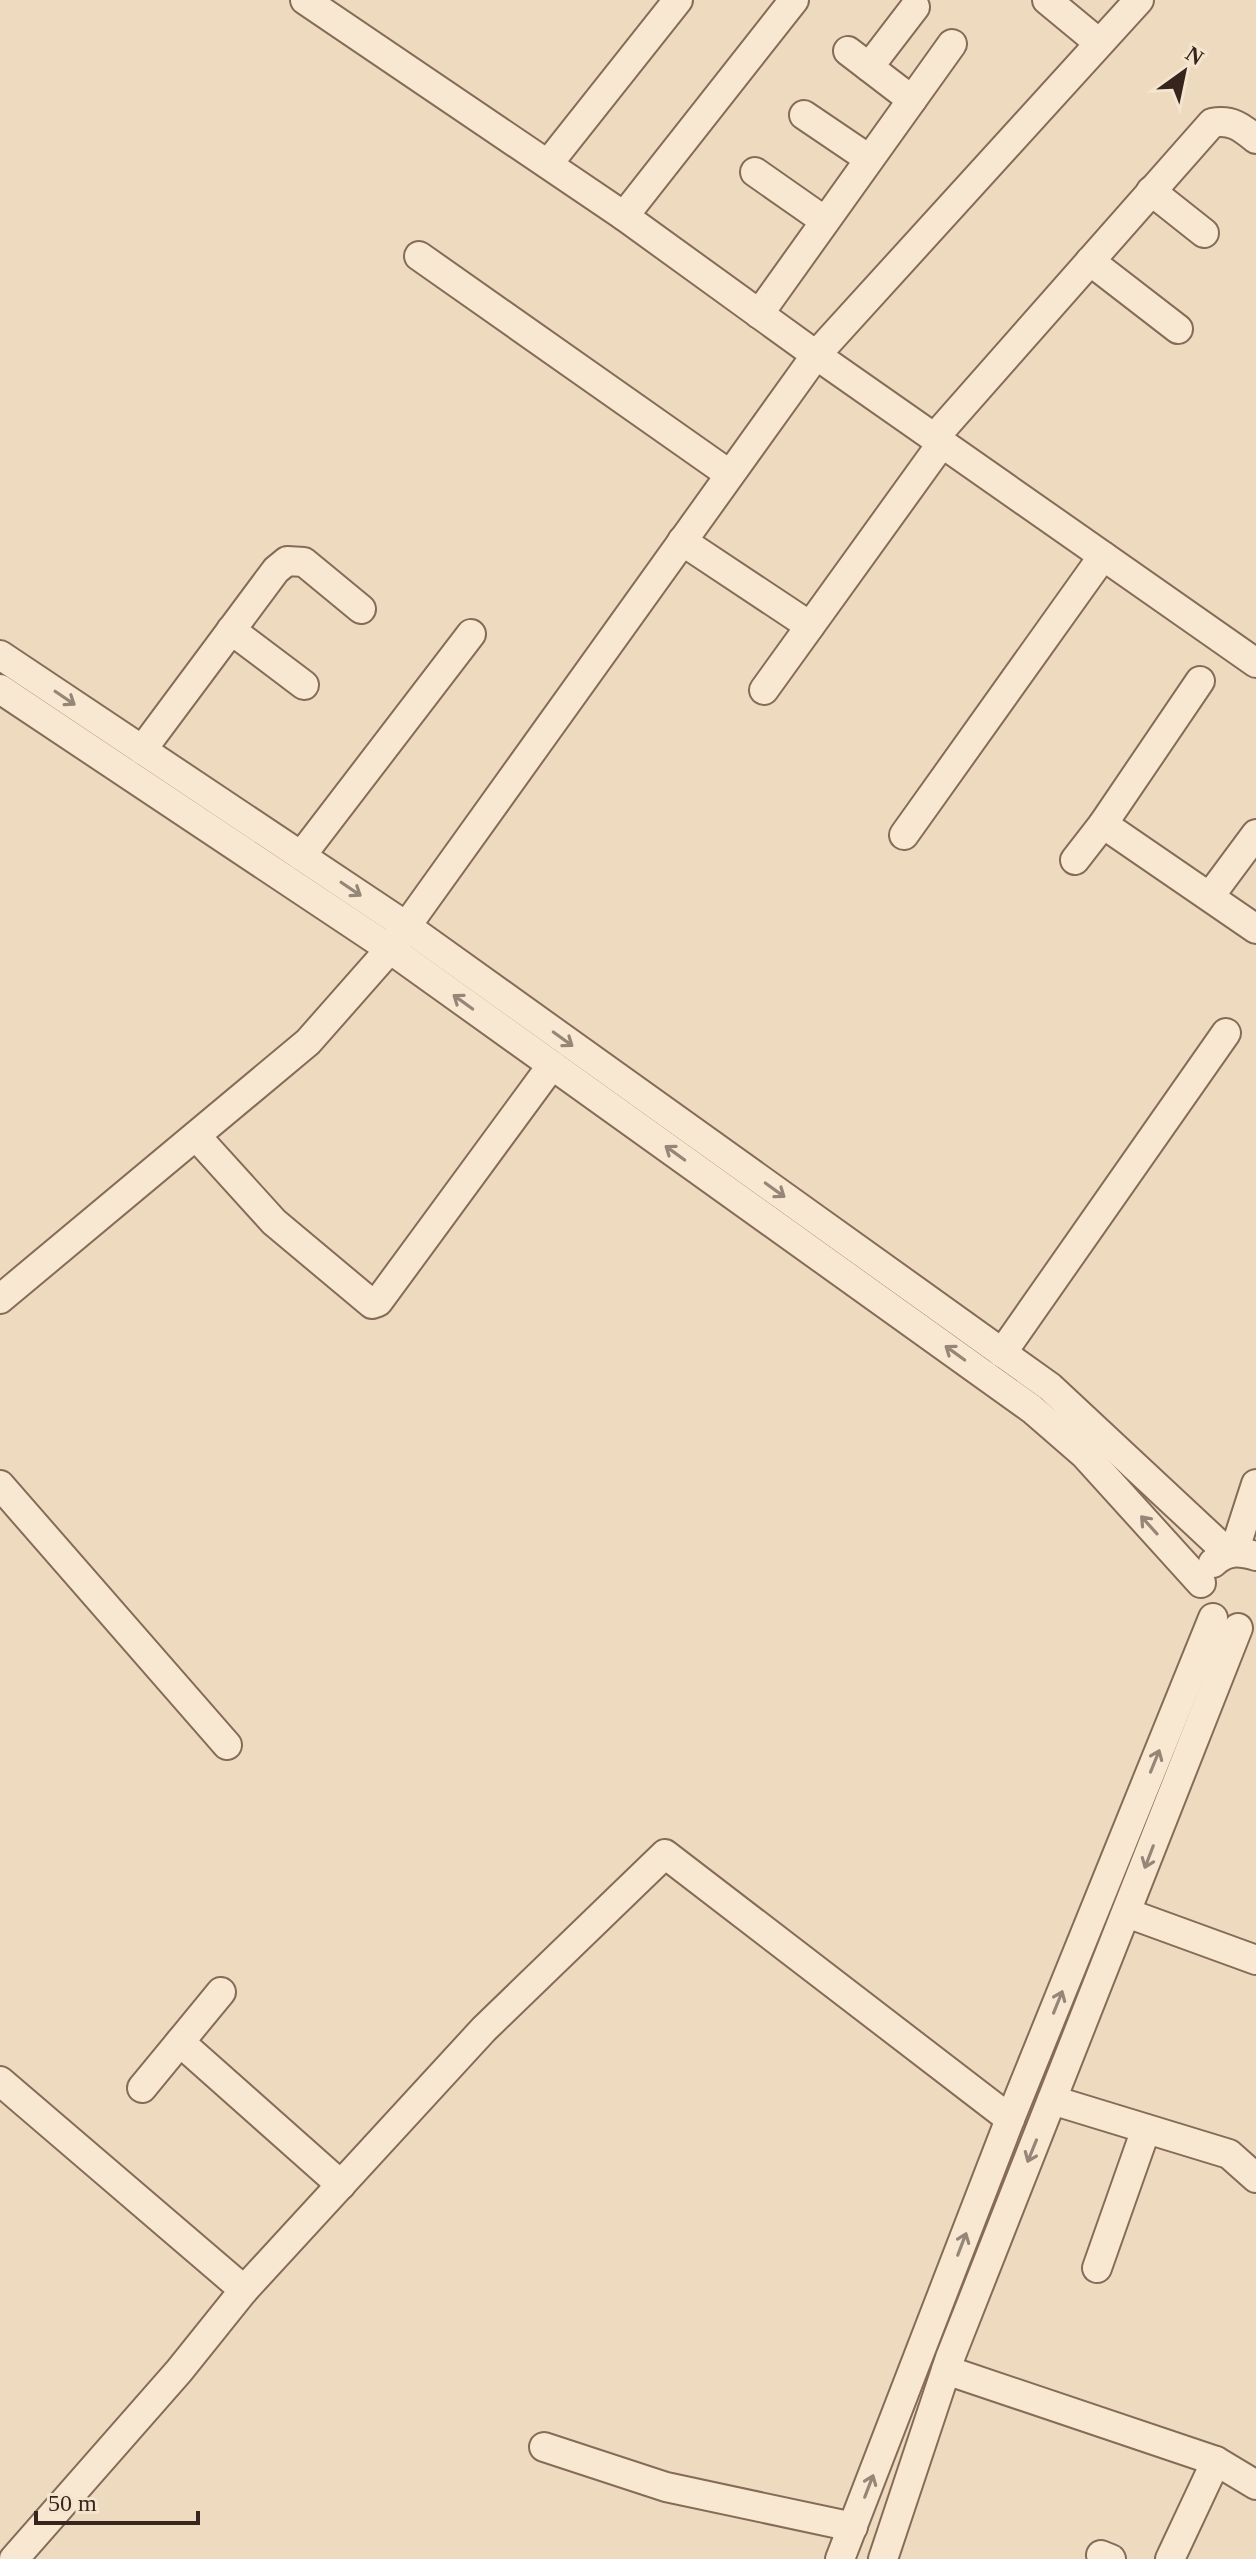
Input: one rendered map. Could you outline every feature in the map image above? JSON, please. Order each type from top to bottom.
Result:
[{"type":"street","points":[[305,0],[624,216],[816,355],[1256,663]]},
{"type":"street","points":[[548,164],[678,0]]},
{"type":"street","points":[[624,216],[794,0]]},
{"type":"street","points":[[1047,0],[1099,43]]},
{"type":"street","points":[[0,1299],[308,1042],[390,949],[816,355],[1139,0]]},
{"type":"street","points":[[912,100],[859,59],[915,7]]},
{"type":"street","points":[[759,314],[952,44]]},
{"type":"street","points":[[804,115],[869,159]]},
{"type":"street","points":[[764,690],[938,440],[1151,191],[1212,123],[1225,120],[1256,139]]},
{"type":"street","points":[[755,172],[825,221]]},
{"type":"street","points":[[1151,191],[1204,233]]},
{"type":"street","points":[[419,256],[729,474]]},
{"type":"street","points":[[1090,261],[1178,329]]},
{"type":"street","points":[[682,541],[810,626]]},
{"type":"street","points":[[904,835],[1103,556]]},
{"type":"street","points":[[142,750],[276,570],[287,561],[304,562],[361,609]]},
{"type":"street","points":[[231,630],[304,685]]},
{"type":"street","points":[[301,856],[471,634]]},
{"type":"street","points":[[0,655],[406,926],[1050,1387],[1239,1554]]},
{"type":"street","points":[[1075,860],[1200,681]]},
{"type":"street","points":[[0,689],[390,949],[1032,1409],[1085,1455],[1201,1583]]},
{"type":"street","points":[[1103,824],[1256,929]]},
{"type":"street","points":[[1210,896],[1256,834]]},
{"type":"street","points":[[1002,1353],[1226,1033]]},
{"type":"street","points":[[196,1136],[274,1222],[372,1304],[378,1302],[552,1065]]},
{"type":"street","points":[[1239,1554],[1256,1484]]},
{"type":"street","points":[[0,1485],[227,1745]]},
{"type":"street","points":[[1239,1554],[1216,1559],[1206,1570],[1201,1583],[1201,1596],[1236,1623],[1256,1652]]},
{"type":"street","points":[[883,2559],[946,2370],[1127,1913],[1236,1623]]},
{"type":"street","points":[[840,2559],[1010,2119],[1236,1623]]},
{"type":"street","points":[[14,2559],[179,2371],[244,2290],[484,2029],[665,1854],[1010,2119]]},
{"type":"street","points":[[1127,1913],[1256,1960]]},
{"type":"street","points":[[142,2088],[221,1992]]},
{"type":"street","points":[[180,2042],[341,2185]]},
{"type":"street","points":[[0,2081],[244,2290]]},
{"type":"street","points":[[1052,2100],[1229,2154],[1256,2178]]},
{"type":"street","points":[[1097,2268],[1146,2129]]},
{"type":"street","points":[[946,2370],[1216,2461],[1256,2485]]},
{"type":"street","points":[[544,2447],[666,2487],[853,2527]]},
{"type":"street","points":[[1170,2559],[1216,2461]]}]
